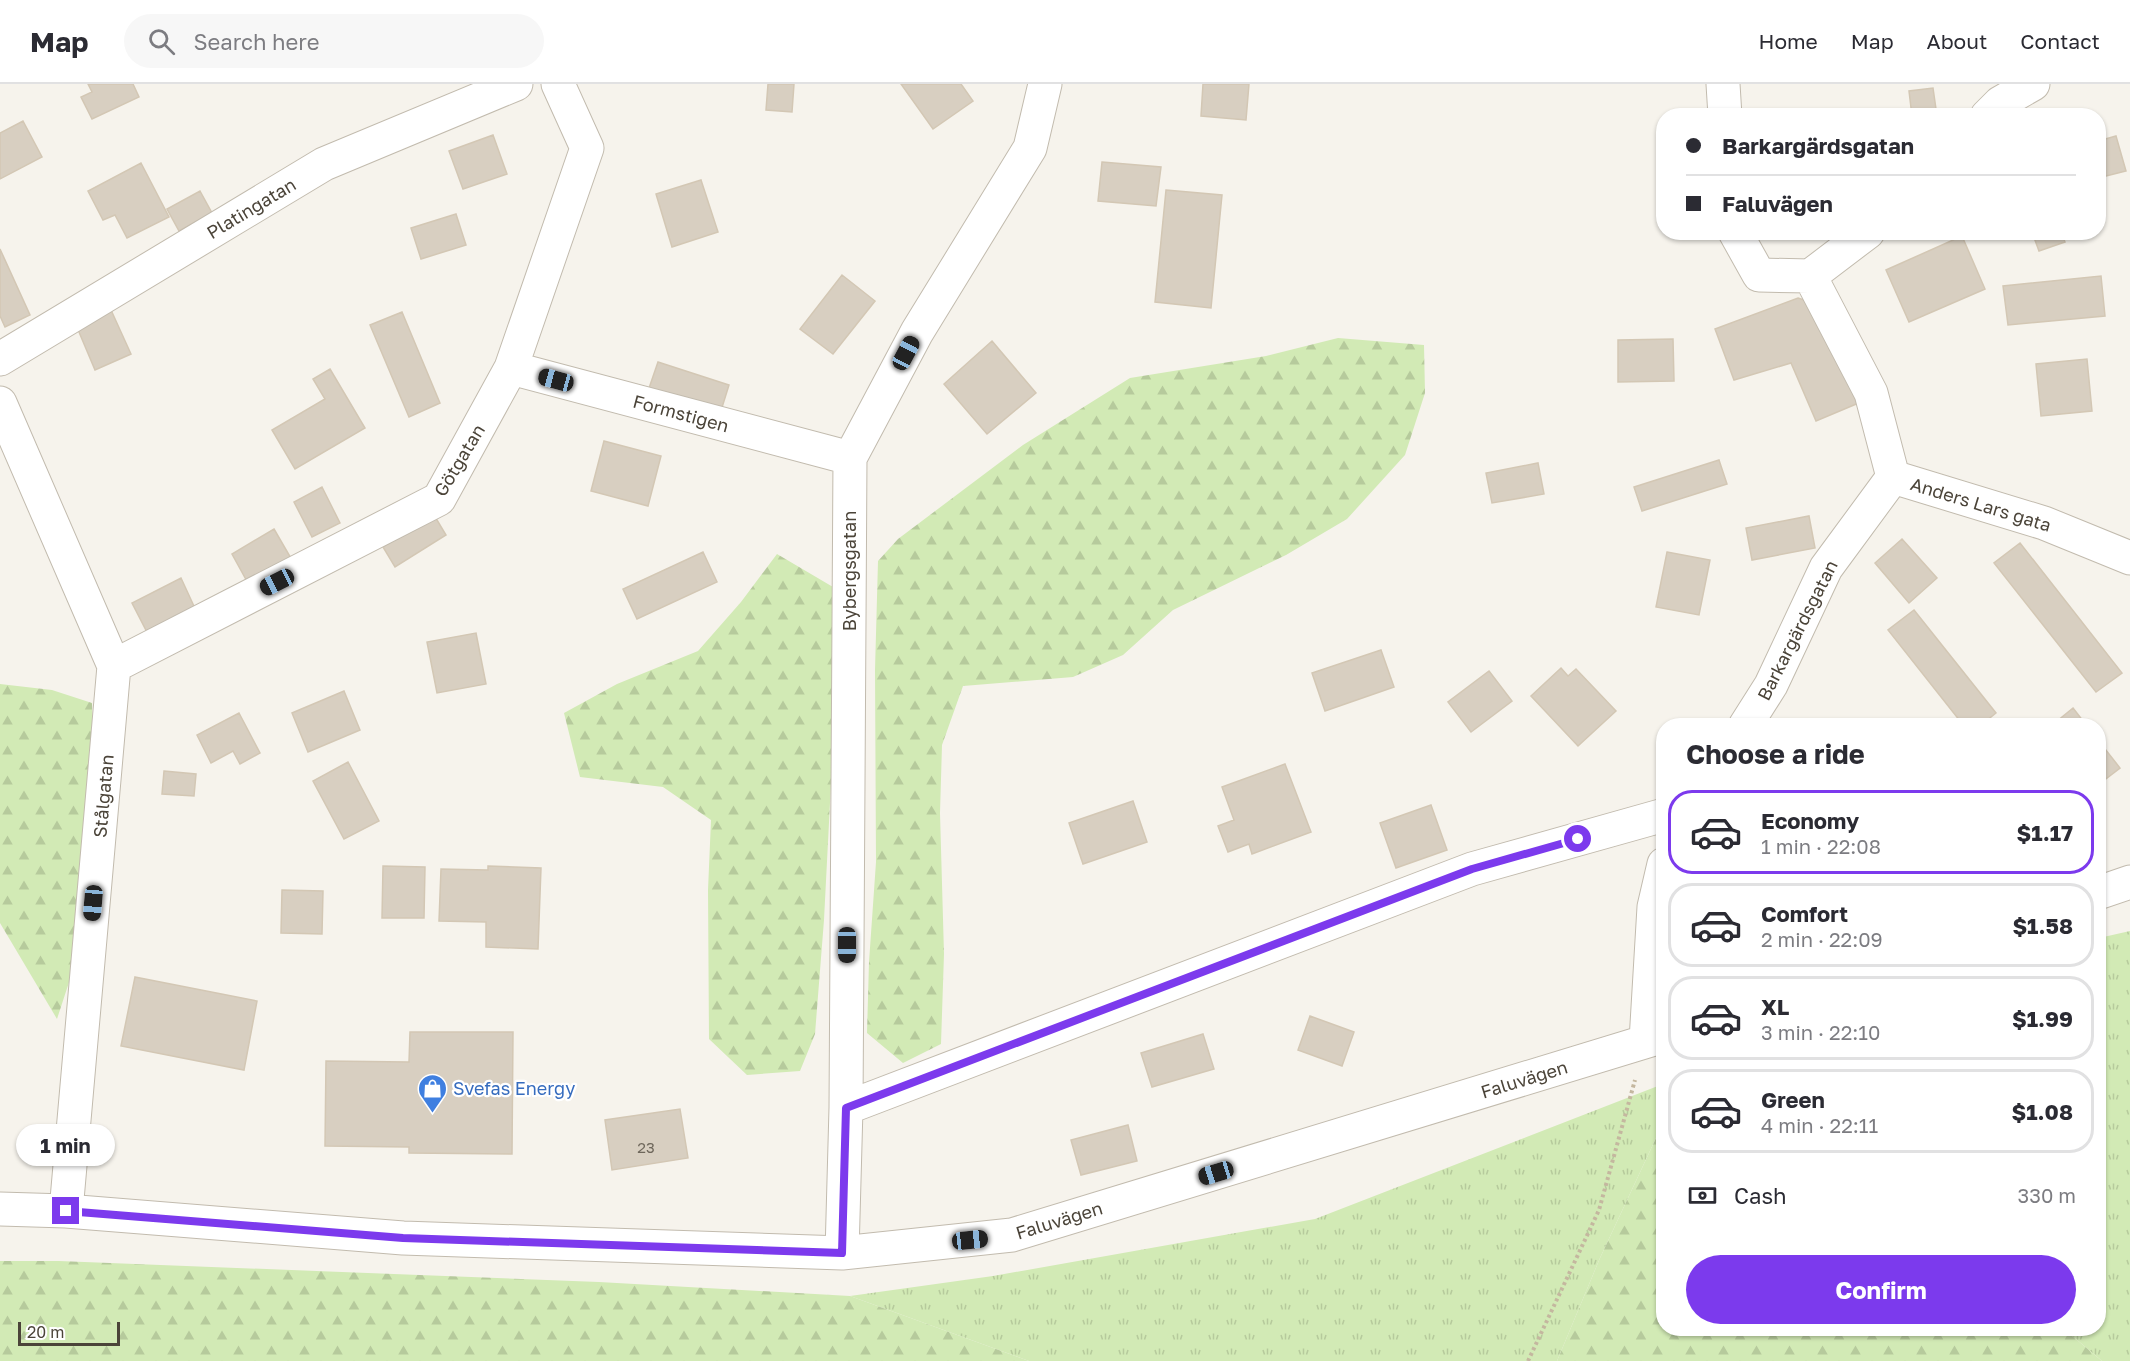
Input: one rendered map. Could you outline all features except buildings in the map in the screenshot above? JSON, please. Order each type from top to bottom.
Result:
[{"type":"street","name":"Platingatan","points":[[0,359],[324,165],[516,84]]},
{"type":"street","name":"Götgatan","points":[[114,666],[439,499],[511,368],[587,148],[558,84]]},
{"type":"street","name":"Bybergsgatan","points":[[846,1108],[850,458],[917,332],[1030,148],[1045,84]]},
{"type":"street","points":[[1723,84],[1724,108]]},
{"type":"street","points":[[1996,108],[2033,84]]},
{"type":"street","points":[[1739,240],[1759,275],[1810,276],[1857,240]]},
{"type":"street","name":"Anders Lars gata","points":[[1810,276],[1871,393],[1893,477],[2044,522],[2130,558]]},
{"type":"street","name":"Formstigen","points":[[511,368],[850,458]]},
{"type":"street","name":"Stålgatan","points":[[0,403],[114,666],[66,1211]]},
{"type":"street","name":"Barkargärdsgatan","points":[[1749,718],[1771,685],[1826,568],[1893,477]]},
{"type":"street","points":[[842,1253],[846,1108],[1472,869],[1656,816]]},
{"type":"street","points":[[2106,890],[2130,882]]},
{"type":"street","points":[[1655,1039],[1654,906],[1656,898]]},
{"type":"street","name":"Faluvägen","points":[[0,1209],[66,1211],[403,1238],[842,1253],[1012,1235],[1655,1039]]},
{"type":"path","points":[[1528,1361],[1599,1210],[1655,1039]]},
{"type":"green space","points":[[1338,338],[1424,345],[1425,393],[1405,455],[1347,519],[1286,555],[1173,610],[1123,655],[1073,677],[963,686],[942,745],[940,813],[944,954],[941,1044],[903,1063],[867,1033],[876,862],[875,670],[878,561],[898,539],[1023,445],[1130,378],[1266,356]]},
{"type":"green space","points":[[777,554],[833,587],[834,725],[824,920],[815,1034],[800,1071],[747,1075],[709,1039],[708,890],[711,820],[663,787],[580,777],[564,713],[617,684],[698,651],[741,602]]},
{"type":"green space","points":[[0,684],[52,690],[92,703],[94,763],[74,967],[57,1019],[0,923]]},
{"type":"green space","points":[[2130,931],[2130,1361],[2102,1361],[2072,1336],[2106,1336],[2106,936]]},
{"type":"green space","points":[[1656,1087],[1656,1138],[1600,1258],[1557,1361],[1029,1361],[850,1296],[993,1276],[1315,1219]]},
{"type":"green space","points":[[1656,1138],[1656,1336],[2072,1336],[2102,1361],[1557,1361],[1600,1258]]},
{"type":"green space","points":[[0,1261],[59,1261],[599,1282],[850,1296],[1029,1361],[0,1361]]},
{"type":"place","name":"Svefas Energy","points":[[432,1114]]},
{"type":"route","points":[[66,1211],[403,1238],[842,1253],[846,1108],[1472,869],[1578,839]]}]
